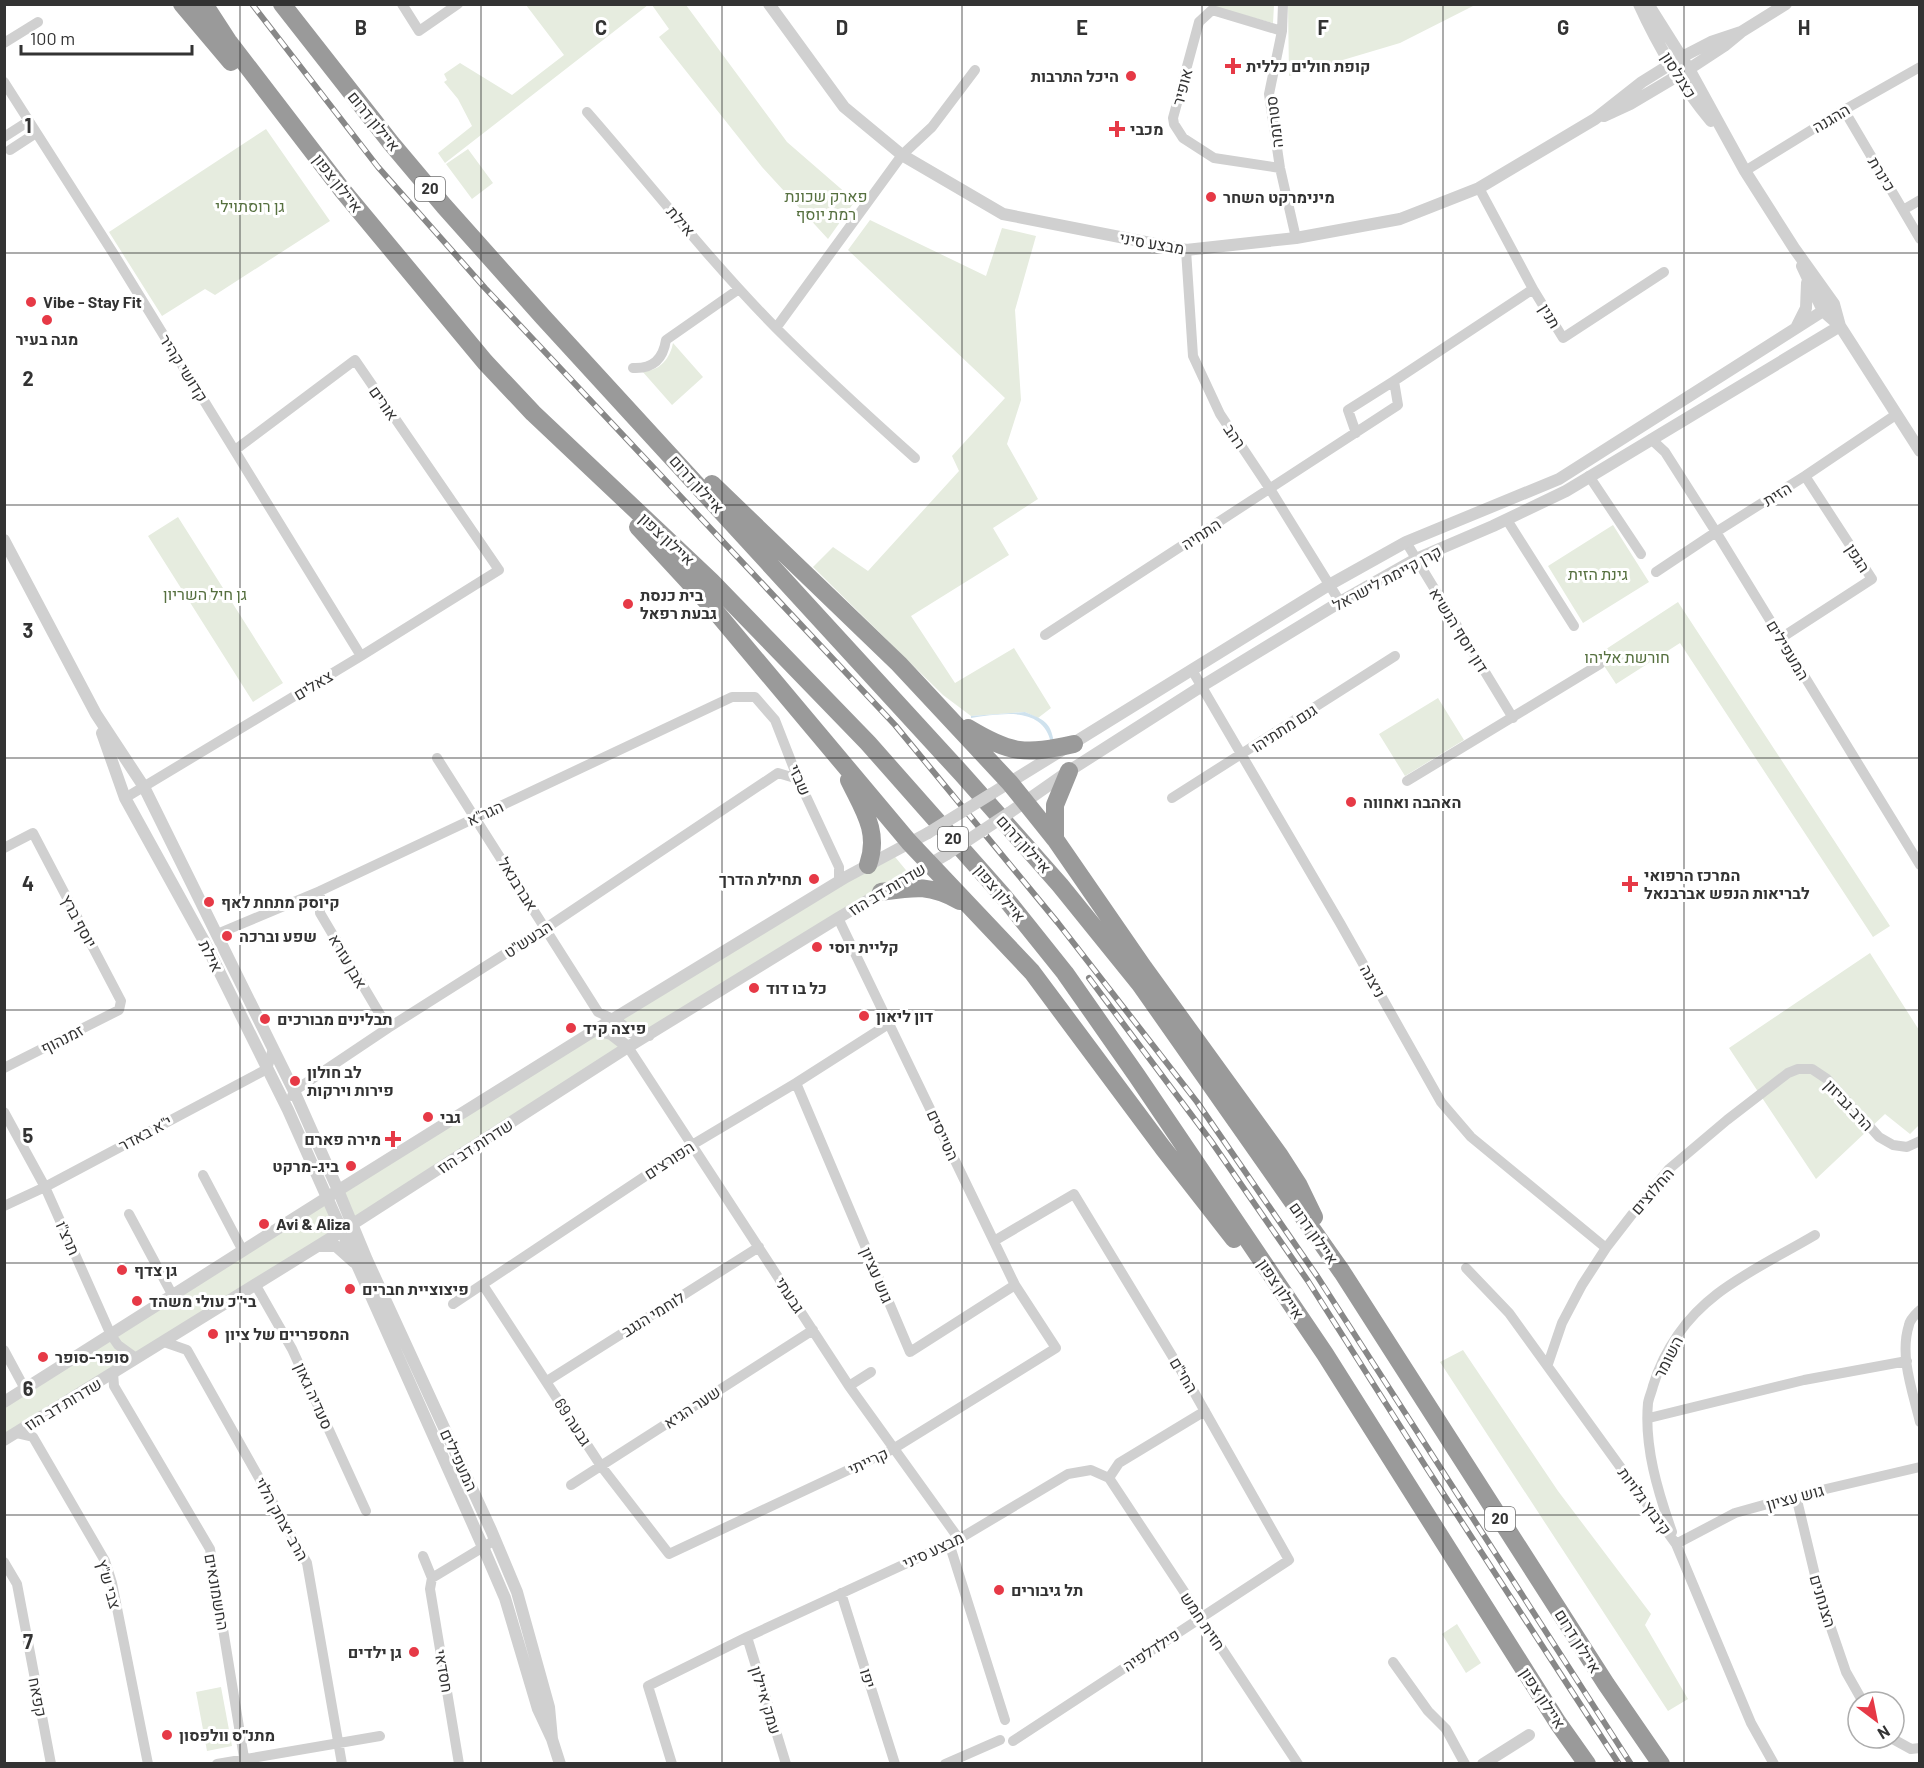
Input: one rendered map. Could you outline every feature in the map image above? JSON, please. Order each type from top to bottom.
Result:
[{"type":"highway","points":[[182,4],[321,161]]},
{"type":"highway","name":"איילון צפון","points":[[204,4],[228,41],[343,191],[478,353],[533,413],[728,598],[868,743],[1005,898],[1065,973],[1325,1354],[1558,1723],[1587,1764]]},
{"type":"highway","name":"איילון דרום","points":[[282,4],[444,206],[962,774],[1060,885],[1140,984],[1342,1272],[1605,1683],[1661,1764]]},
{"type":"highway","points":[[298,4],[352,94]]},
{"type":"highway","points":[[587,364],[899,664],[1010,783],[1055,840],[1280,1156],[1298,1184],[1342,1272]]},
{"type":"highway","points":[[533,413],[711,606],[909,842],[1032,972],[1163,1148],[1325,1354]]},
{"type":"highway","points":[[950,717],[991,742],[1011,750],[1047,750],[1074,744]]},
{"type":"highway","points":[[838,756],[870,823],[872,852],[861,869]]},
{"type":"highway","points":[[1055,840],[1055,805],[1069,771]]},
{"type":"highway","points":[[881,892],[917,887],[934,889],[971,906]]},
{"type":"street","points":[[402,4],[419,31],[458,4]]},
{"type":"street","name":"מבצע סיני","points":[[769,4],[844,107],[902,155],[1003,214],[1186,250],[1296,238],[1400,219],[1479,188],[1595,119],[1642,82],[1676,60],[1711,42],[1741,32]]},
{"type":"street","name":"סטרומה","points":[[1283,4],[1282,31],[1269,94],[1280,168],[1296,238]]},
{"type":"street","name":"כצנלסון","points":[[1640,4],[1684,72],[1690,95],[1727,141],[1794,248],[1824,287],[1829,307]]},
{"type":"street","name":"כצנלסון","points":[[1648,4],[1676,60]]},
{"type":"street","points":[[1741,32],[1786,4]]},
{"type":"street","name":"אופיר","points":[[1280,168],[1214,158],[1183,138],[1173,118],[1199,22],[1204,16],[1212,10],[1282,31]]},
{"type":"street","points":[[4,43],[38,22]]},
{"type":"street","name":"מבצע סיני","points":[[1595,119],[1630,104],[1684,72],[1741,32]]},
{"type":"street","name":"ההגנה","points":[[1745,171],[1844,110],[1920,67]]},
{"type":"street","points":[[776,328],[902,155],[932,127],[975,70]]},
{"type":"street","name":"קדושי קהיר","points":[[4,82],[235,450],[361,656]]},
{"type":"street","name":"כינרת","points":[[1844,110],[1920,239]]},
{"type":"street","name":"אילת","points":[[587,112],[776,328],[915,459]]},
{"type":"street","points":[[4,137],[29,121]]},
{"type":"street","points":[[10,150],[36,133]]},
{"type":"street","name":"תנין","points":[[1479,188],[1533,289],[1563,338],[1664,272]]},
{"type":"street","points":[[1903,210],[1920,200]]},
{"type":"street","name":"כצנלסון","points":[[1794,248],[1807,279],[1829,307],[1920,451]]},
{"type":"street","name":"רהב","points":[[1186,250],[1193,356],[1220,414],[1340,602]]},
{"type":"street","points":[[1796,328],[1806,308],[1807,279]]},
{"type":"street","points":[[633,368],[639,369],[657,361],[664,353],[666,340],[740,289]]},
{"type":"street","points":[[1356,433],[1348,410],[1533,289]]},
{"type":"street","name":"קרן קיימת לישראל","points":[[991,794],[1329,585],[1406,542],[1558,479],[1829,307]]},
{"type":"street","name":"קרן קיימת לישראל","points":[[947,854],[1069,771],[1340,602],[1416,559],[1507,520],[1566,491],[1840,326]]},
{"type":"street","name":"אורים","points":[[235,450],[355,360],[499,570]]},
{"type":"street","name":"התחיה","points":[[1045,635],[1398,405],[1394,381]]},
{"type":"street","name":"הזית","points":[[1656,572],[1897,414]]},
{"type":"street","name":"המעפילים","points":[[1651,440],[1665,452],[1716,532],[1920,865]]},
{"type":"street","name":"הגפן","points":[[1781,638],[1872,579],[1805,476]]},
{"type":"street","points":[[1589,477],[1641,554]]},
{"type":"street","points":[[1507,520],[1574,626]]},
{"type":"street","name":"אילת","points":[[4,540],[96,714],[144,788],[294,1091],[338,1190]]},
{"type":"street","name":"דון יוסף הנשיא","points":[[1406,542],[1513,718]]},
{"type":"street","name":"צאלים","points":[[125,798],[499,570]]},
{"type":"street","name":"גנם מתתיהו","points":[[1172,798],[1395,656]]},
{"type":"street","points":[[1407,781],[1600,664]]},
{"type":"street","name":"ניצנה","points":[[1192,670],[1243,754],[1442,1102],[1471,1137],[1606,1248]]},
{"type":"street","name":"שבזי","points":[[754,697],[775,720],[798,779],[839,867],[839,882]]},
{"type":"street","name":"הגר\"א","points":[[217,934],[320,891],[732,698],[754,697]]},
{"type":"street","name":"אילת","points":[[96,714],[125,798],[196,927],[288,1110],[327,1197]]},
{"type":"street","name":"הבעש\"ט","points":[[294,1091],[387,1028],[546,928],[778,773],[790,756]]},
{"type":"street","name":"אברבנאל","points":[[437,758],[598,1012]]},
{"type":"street","points":[[778,773],[798,779]]},
{"type":"street","name":"שדרות דב הוז","points":[[4,1402],[595,1030],[839,882],[928,833],[991,794]]},
{"type":"street","name":"יוסף ברץ","points":[[4,848],[33,833],[121,1001],[119,1010]]},
{"type":"street","name":"שדרות דב הוז","points":[[4,1440],[348,1228],[628,1047],[947,854]]},
{"type":"street","points":[[839,867],[861,869]]},
{"type":"street","name":"אבן עזרא","points":[[320,891],[320,913],[387,1028]]},
{"type":"street","name":"הטייסים","points":[[838,918],[1015,1286],[1056,1348]]},
{"type":"street","points":[[196,927],[217,934]]},
{"type":"street","name":"זמנהוף","points":[[4,1068],[119,1010]]},
{"type":"street","points":[[628,1047],[611,1034],[595,1030],[598,1012],[631,1032],[649,1035]]},
{"type":"street","name":"הפורצים","points":[[453,1304],[692,1145],[890,1023]]},
{"type":"street","name":"גבעתי","points":[[628,1047],[849,1386],[954,1541],[1005,1720]]},
{"type":"street","points":[[267,1069],[273,1049]]},
{"type":"street","name":"י\"א באדר","points":[[4,1206],[45,1187],[267,1069]]},
{"type":"street","name":"החלוצים","points":[[1548,1364],[1562,1323],[1582,1285],[1636,1208],[1669,1169],[1727,1120],[1788,1074],[1798,1069],[1812,1069]]},
{"type":"street","name":"הרב גביזון","points":[[1812,1069],[1827,1079],[1879,1137],[1893,1145],[1907,1147],[1920,1141]]},
{"type":"street","name":"גוש עציון","points":[[796,1083],[910,1352],[1015,1286]]},
{"type":"street","points":[[288,1110],[294,1091]]},
{"type":"street","name":"תרצ\"ו","points":[[4,1112],[45,1187],[111,1335],[118,1345],[136,1358]]},
{"type":"street","points":[[203,1175],[243,1251]]},
{"type":"street","name":"המעפילים","points":[[338,1190],[357,1265],[505,1598],[538,1709],[552,1739],[560,1764]]},
{"type":"street","name":"החי\"ם","points":[[994,1242],[1074,1194],[1205,1411],[1289,1560]]},
{"type":"street","name":"המעפילים","points":[[327,1197],[367,1260],[517,1592],[549,1707],[552,1739]]},
{"type":"street","points":[[129,1214],[172,1296]]},
{"type":"street","name":"השומר","points":[[1676,1544],[1654,1473],[1648,1438],[1648,1402],[1671,1343],[1692,1317],[1718,1294],[1815,1235]]},
{"type":"street","points":[[317,1246],[336,1246],[357,1265]]},
{"type":"street","name":"לוחמי הנגב","points":[[547,1381],[759,1247]]},
{"type":"street","name":"קיבוץ גלויות","points":[[1466,1268],[1509,1313],[1548,1364],[1676,1544],[1751,1723],[1774,1764]]},
{"type":"street","name":"סעדיה גאון","points":[[255,1284],[292,1349],[366,1511]]},
{"type":"street","name":"גבעה 69","points":[[483,1285],[601,1466],[669,1554]]},
{"type":"street","points":[[1920,1310],[1909,1322],[1906,1340],[1907,1361],[1920,1422]]},
{"type":"street","name":"שער הגיא","points":[[571,1485],[813,1330]]},
{"type":"street","name":"הרב יצחק הלוי","points":[[164,1342],[187,1350],[307,1563],[342,1764]]},
{"type":"street","name":"קרייתי","points":[[669,1554],[893,1449],[1056,1348]]},
{"type":"street","points":[[4,1350],[25,1389]]},
{"type":"street","points":[[1649,1418],[1804,1380],[1907,1361]]},
{"type":"street","points":[[849,1386],[871,1372]]},
{"type":"street","name":"החשמונאים","points":[[113,1373],[114,1386],[210,1549],[244,1761]]},
{"type":"street","points":[[1109,1478],[1119,1463],[1205,1411]]},
{"type":"street","name":"צבי ש\"ץ","points":[[16,1432],[33,1437],[105,1561],[112,1583],[148,1764]]},
{"type":"street","name":"גוש עציון","points":[[1676,1544],[1735,1514],[1796,1496],[1920,1467]]},
{"type":"street","name":"מבצע סיני","points":[[672,1764],[648,1686],[747,1637],[954,1541],[1068,1474],[1091,1470],[1109,1478]]},
{"type":"street","name":"חזית חמש","points":[[1109,1478],[1298,1764]]},
{"type":"street","name":"הצנחנים","points":[[1796,1496],[1820,1596],[1846,1672],[1856,1690]]},
{"type":"street","points":[[432,1578],[495,1540]]},
{"type":"street","name":"חסדאי","points":[[423,1556],[432,1578],[430,1589],[459,1764]]},
{"type":"street","name":"פילדלפיה","points":[[1013,1741],[1289,1560]]},
{"type":"street","name":"קפאח","points":[[4,1562],[17,1584],[51,1764]]},
{"type":"street","name":"יפו","points":[[841,1593],[895,1764]]},
{"type":"street","name":"עמק איילון","points":[[747,1637],[786,1764]]},
{"type":"street","points":[[1393,1662],[1428,1712],[1446,1729],[1465,1764]]},
{"type":"street","points":[[1483,1764],[1529,1735]]},
{"type":"street","points":[[217,1764],[380,1736]]},
{"type":"street","points":[[945,1764],[1000,1740]]},
{"type":"green space","points":[[1288,4],[1475,5],[1400,43],[1289,76]]},
{"type":"green space","points":[[526,5],[648,5],[445,163],[438,153],[472,126],[458,99],[444,82],[447,80],[444,74],[460,63],[512,95],[564,55]]},
{"type":"green space","name":"פארק שכונת רמת יוסף","points":[[652,5],[686,5],[787,142],[855,201],[828,239],[762,167],[659,37],[669,29]]},
{"type":"green space","points":[[1207,5],[1274,5],[1273,23]]},
{"type":"green space","name":"גן רוסתוילי","points":[[266,129],[330,221],[215,295],[205,289],[162,316],[109,232]]},
{"type":"green space","points":[[468,149],[493,183],[472,199],[446,164]]},
{"type":"green space","points":[[870,220],[986,276],[1002,228],[1036,236],[1015,310],[1021,400],[1007,444],[1038,499],[993,528],[1009,555],[911,616],[955,683],[1014,648],[1051,708],[1038,718],[1025,712],[971,716],[943,695],[813,567],[833,547],[868,571],[959,471],[952,456],[1005,398],[848,250]]},
{"type":"green space","points":[[673,343],[703,377],[672,405],[642,371],[654,369],[663,363]]},
{"type":"green space","name":"גן חיל השריון","points":[[178,517],[283,683],[253,702],[148,536]]},
{"type":"green space","name":"גינת הזית","points":[[1613,525],[1649,582],[1583,623],[1548,566]]},
{"type":"green space","name":"חורשת אליהו","points":[[1678,602],[1890,926],[1873,937],[1680,643],[1616,684],[1597,655]]},
{"type":"green space","points":[[1438,698],[1464,740],[1405,776],[1379,734]]},
{"type":"green space","points":[[891,852],[910,875],[649,1035],[613,1019]]},
{"type":"green space","points":[[1870,953],[1919,1030],[1919,1125],[1910,1134],[1885,1114],[1816,1179],[1729,1048]]},
{"type":"green space","points":[[595,1030],[628,1047],[353,1225],[342,1188]]},
{"type":"green space","points":[[327,1197],[342,1231],[5,1440],[5,1402]]},
{"type":"green space","points":[[1463,1350],[1558,1491],[1651,1614],[1645,1625],[1688,1699],[1668,1711],[1440,1362]]},
{"type":"green space","points":[[1457,1624],[1481,1663],[1466,1673],[1442,1634]]},
{"type":"green space","points":[[221,1687],[232,1746],[207,1751],[196,1692]]},
{"type":"water","points":[[1025,712],[1048,725],[1054,742],[1051,743],[1039,722],[1030,717],[1007,714],[971,718],[971,716]]},
{"type":"railway","points":[[252,4],[378,167],[485,288],[895,725],[1058,923],[1197,1102],[1317,1276],[1631,1764]]},
{"type":"railway","points":[[1089,978],[1211,1141],[1308,1281],[1619,1764]]},
{"type":"place","name":"קופת חולים כללית","points":[[1233,66]]},
{"type":"place","name":"היכל התרבות","points":[[1131,76]]},
{"type":"place","name":"מכבי","points":[[1117,129]]},
{"type":"place","name":"מינימרקט השחר","points":[[1211,197]]},
{"type":"place","name":"Vibe - Stay Fit","points":[[31,302]]},
{"type":"place","name":"מגה בעיר","points":[[47,320]]},
{"type":"place","name":"בית כנסת גבעת רפאל","points":[[628,604]]},
{"type":"place","name":"האהבה ואחווה","points":[[1351,802]]},
{"type":"place","name":"תחילת הדרך","points":[[814,879]]},
{"type":"place","name":"המרכז הרפואי לבריאות הנפש אברבנאל","points":[[1630,884]]},
{"type":"place","name":"קיוסק מתחת לאף","points":[[209,902]]},
{"type":"place","name":"שפע וברכה","points":[[227,936]]},
{"type":"place","name":"קליית יוסי","points":[[817,947]]},
{"type":"place","name":"כל בו דוד","points":[[754,988]]},
{"type":"place","name":"דון ליאון","points":[[864,1016]]},
{"type":"place","name":"תבלינים מבורכים","points":[[265,1019]]},
{"type":"place","name":"פיצה קיד","points":[[571,1028]]},
{"type":"place","name":"לב חולון פירות וירקות","points":[[295,1081]]},
{"type":"place","name":"גבי","points":[[428,1117]]},
{"type":"place","name":"מירה פארם","points":[[393,1139]]},
{"type":"place","name":"ביג-מרקט","points":[[351,1166]]},
{"type":"place","name":"Avi & Aliza","points":[[264,1224]]},
{"type":"place","name":"גן צדף","points":[[122,1270]]},
{"type":"place","name":"פיצוציית חברים","points":[[350,1289]]},
{"type":"place","name":"בי\"כ עולי משהד","points":[[137,1301]]},
{"type":"place","name":"המספריים של ציון","points":[[213,1334]]},
{"type":"place","name":"סופר-סופר","points":[[43,1357]]},
{"type":"place","name":"תל גיבורים","points":[[999,1590]]},
{"type":"place","name":"גן ילדים","points":[[414,1652]]},
{"type":"place","name":"מתנ''ס וולפסון","points":[[167,1735]]}]
